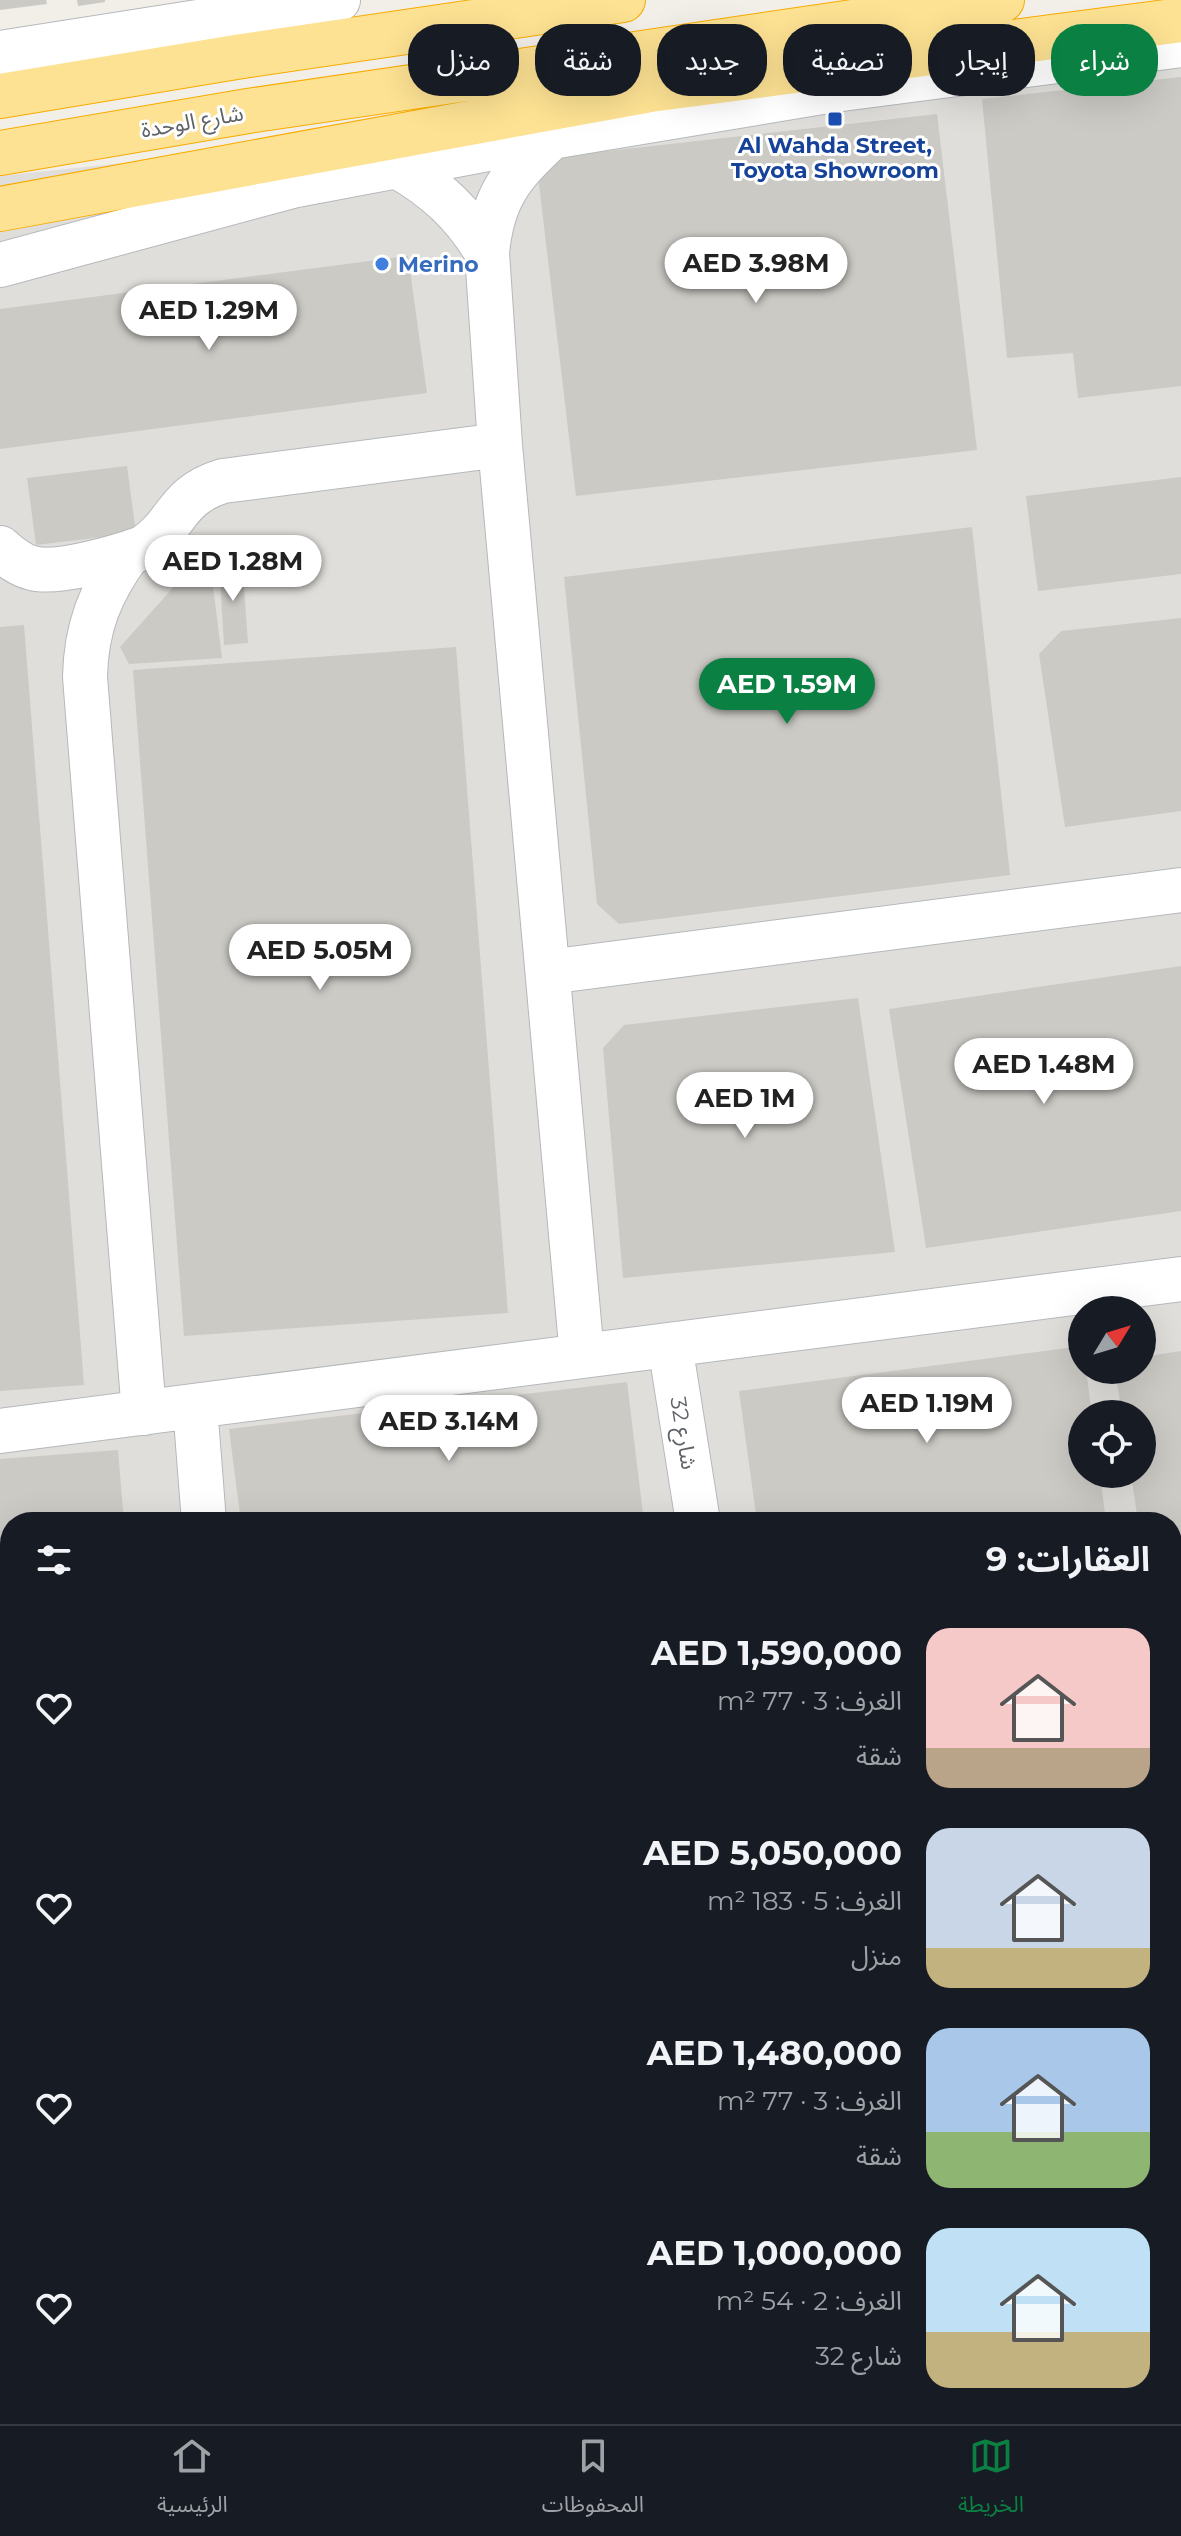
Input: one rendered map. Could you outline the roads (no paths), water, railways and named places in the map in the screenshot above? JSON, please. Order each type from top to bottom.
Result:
[{"type":"highway","points":[[0,96],[251,54],[623,0]]},
{"type":"highway","name":"شارع الوحدة","points":[[0,153],[248,111],[1002,0]]},
{"type":"highway","points":[[0,209],[650,90],[1181,20]]},
{"type":"street","points":[[0,53],[278,4],[338,0]]},
{"type":"street","points":[[0,265],[292,186],[552,137],[834,90],[1181,45]]},
{"type":"street","points":[[552,137],[511,177],[498,200],[490,226],[487,253],[500,445],[582,1356]]},
{"type":"street","points":[[397,166],[419,178],[458,210],[487,253]]},
{"type":"street","points":[[0,548],[31,568],[51,570],[129,553],[156,540],[183,503],[195,493],[223,481],[500,445]]},
{"type":"street","points":[[129,553],[100,598],[86,650],[85,677],[144,1413]]},
{"type":"street","points":[[548,972],[1181,890]]},
{"type":"street","points":[[0,1431],[1181,1279]]},
{"type":"street","name":"شارع 32","points":[[670,1345],[696,1512]]},
{"type":"street","points":[[195,1406],[203,1512]]},
{"type":"place","name":"Al Wahda Street, Toyota Showroom","points":[[835,119]]},
{"type":"place","name":"Merino","points":[[382,264]]}]
